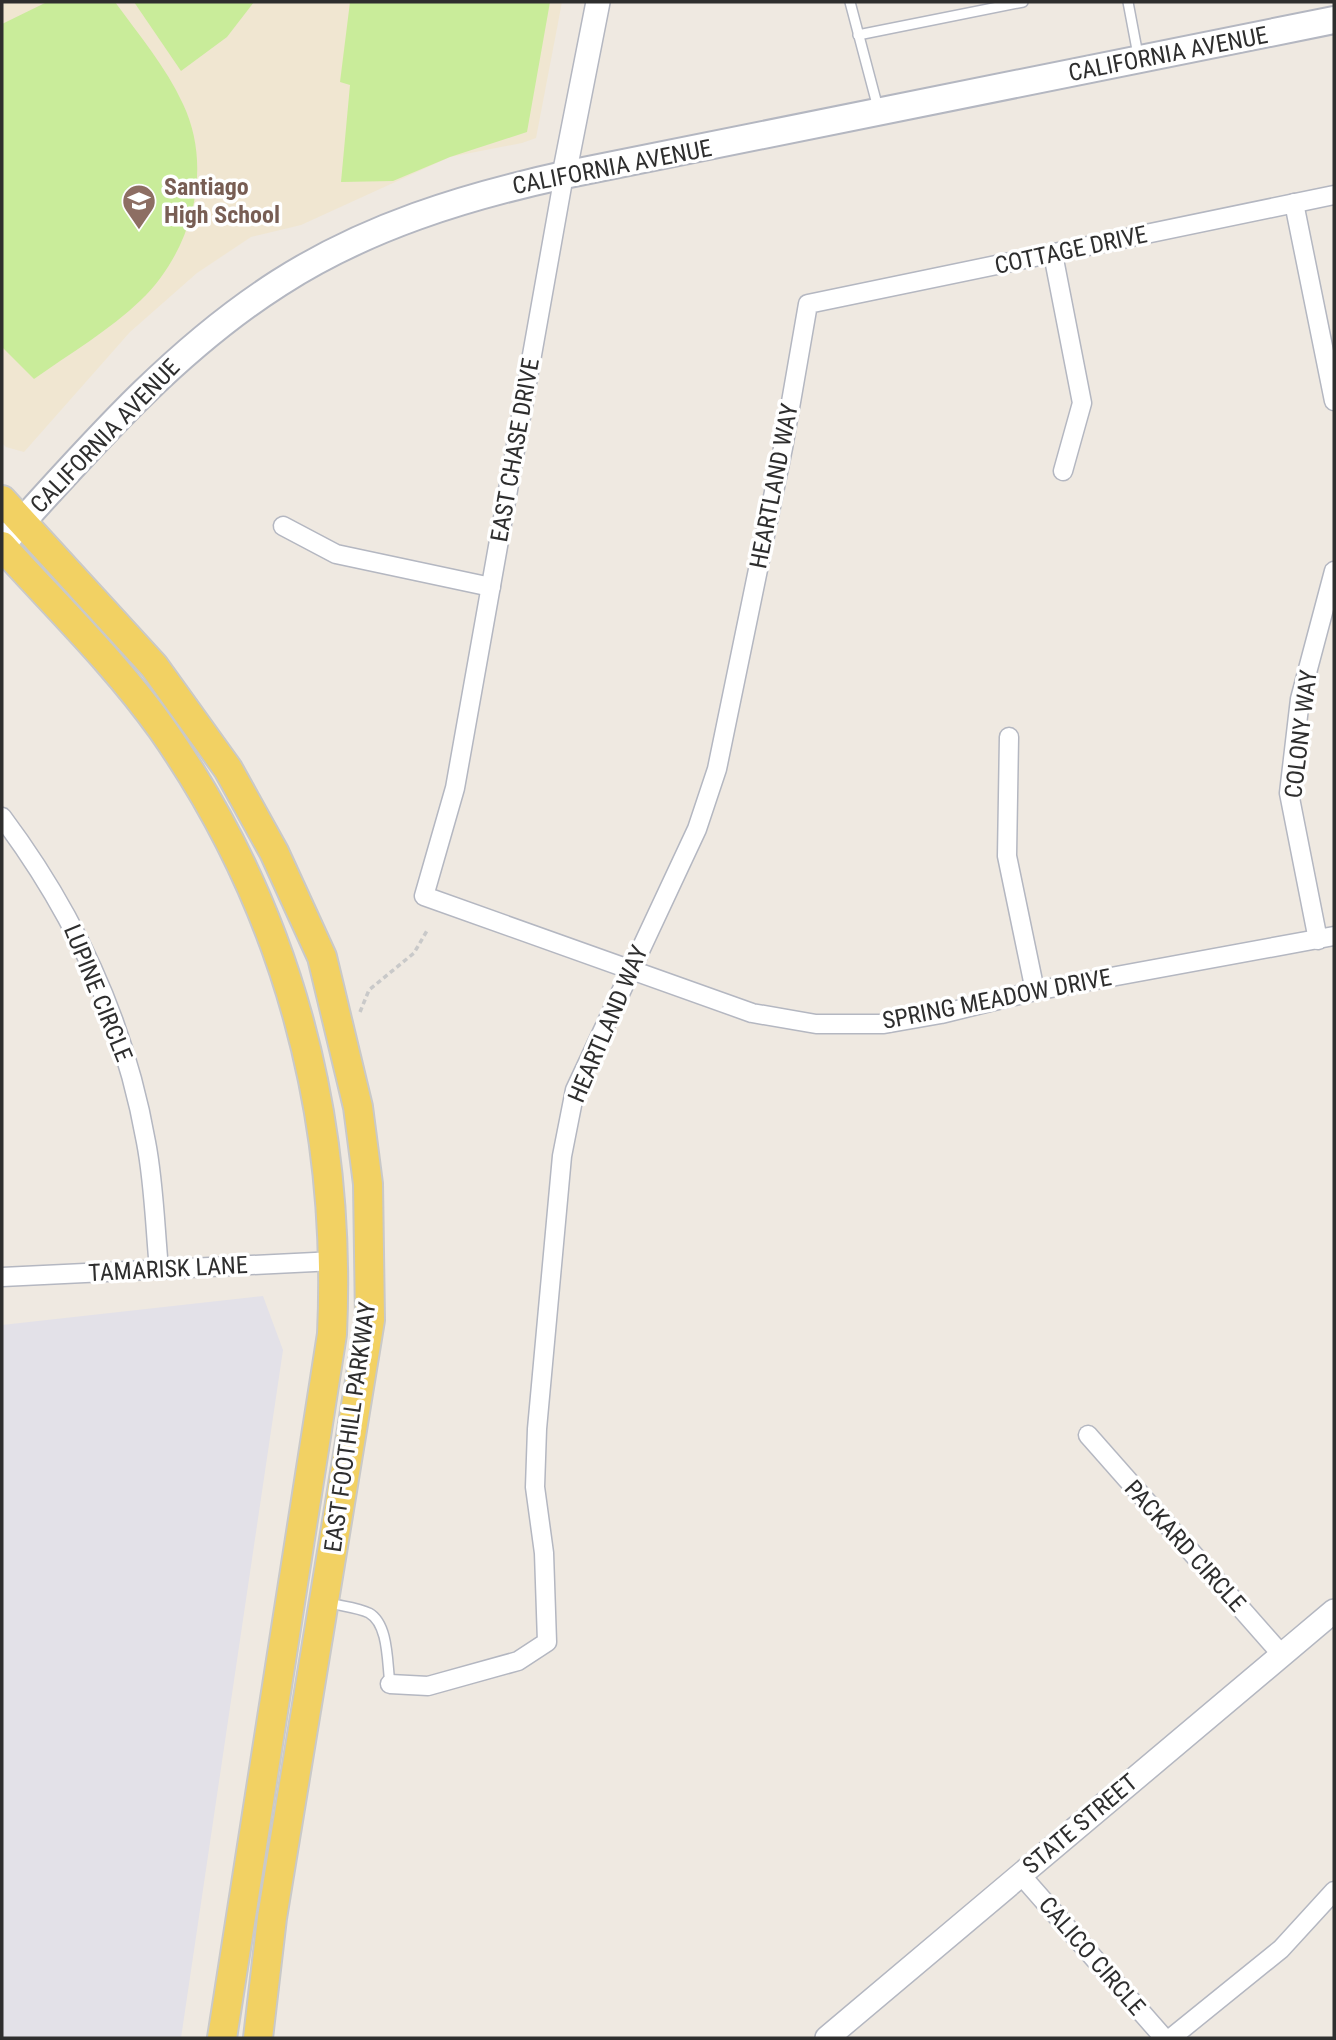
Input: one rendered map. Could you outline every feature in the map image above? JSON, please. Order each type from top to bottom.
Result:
[{"type":"main road","name":"CALIFORNIA AVENUE","points":[[2,545],[174,363],[280,283],[367,236],[431,210],[500,189],[564,175],[1334,20]]},
{"type":"main road","name":"EAST FOOTHILL PARKWAY","points":[[2,500],[154,666],[228,769],[274,852],[322,957],[358,1107],[368,1184],[370,1320],[272,1918],[258,2038]]},
{"type":"main road","name":"EAST FOOTHILL PARKWAY","points":[[2,545],[134,692],[162,730],[221,826],[250,885],[280,958],[302,1026],[317,1094],[335,1261],[332,1334],[222,2038]]},
{"type":"main road","points":[[335,1261],[348,1269],[350,1280],[351,1314],[339,1431],[347,1458]]},
{"type":"main road","points":[[241,2038],[255,1956],[272,1918]]},
{"type":"street","name":"EAST CHASE DRIVE","points":[[424,897],[455,788],[564,175],[598,2]]},
{"type":"street","name":"COTTAGE DRIVE","points":[[808,304],[1334,195]]},
{"type":"street","points":[[1294,202],[1334,401]]},
{"type":"street","points":[[1053,254],[1082,403],[1063,471]]},
{"type":"street","name":"HEARTLAND WAY","points":[[390,1684],[428,1686],[518,1661],[547,1642],[544,1553],[535,1487],[537,1429],[562,1156],[575,1090],[697,829],[718,769],[783,448],[808,304]]},
{"type":"street","points":[[283,526],[336,554],[491,587]]},
{"type":"street","name":"COLONY WAY","points":[[1326,938],[1289,793],[1300,699],[1334,571]]},
{"type":"street","points":[[1009,737],[1007,856],[1035,991]]},
{"type":"street","name":"LUPINE CIRCLE","points":[[2,817],[74,927],[121,1037],[146,1143],[159,1269]]},
{"type":"street","name":"SPRING MEADOW DRIVE","points":[[424,897],[752,1013],[816,1024],[884,1024],[941,1014],[1035,991],[1326,938]]},
{"type":"street","name":"TAMARISK LANE","points":[[2,1277],[335,1261]]},
{"type":"street","name":"PACKARD CIRCLE","points":[[1088,1435],[1283,1656]]},
{"type":"street","name":"STATE STREET","points":[[827,2038],[1334,1611]]},
{"type":"street","name":"CALICO CIRCLE","points":[[1020,1874],[1164,2038]]},
{"type":"street","points":[[1171,2038],[1281,1949],[1334,1891]]},
{"type":"lane","points":[[850,2],[879,113]]},
{"type":"lane","points":[[858,35],[1023,2]]},
{"type":"lane","points":[[1128,2],[1139,60]]},
{"type":"lane","points":[[324,1602],[369,1613],[379,1622],[384,1635],[390,1684]]},
{"type":"path","points":[[359,1013],[369,990],[414,953],[428,929]]},
{"type":"shaded area","name":"Santiago High School","points":[[2,2],[562,2],[536,138],[450,157],[301,225],[251,237],[197,273],[130,332],[24,452],[6,447],[2,443]]},
{"type":"shaded area","points":[[263,1296],[283,1350],[181,2038],[2,2038],[2,1325]]},
{"type":"green space","points":[[47,2],[115,2],[160,64],[183,104],[197,155],[197,182],[185,234],[159,280],[116,321],[34,379],[2,347],[2,24]]},
{"type":"green space","points":[[134,2],[254,2],[227,37],[181,71]]},
{"type":"green space","points":[[350,2],[550,2],[527,132],[450,157],[393,181],[341,182],[350,85],[340,82]]},
{"type":"place","name":"Santiago High School","points":[[139,231]]}]
